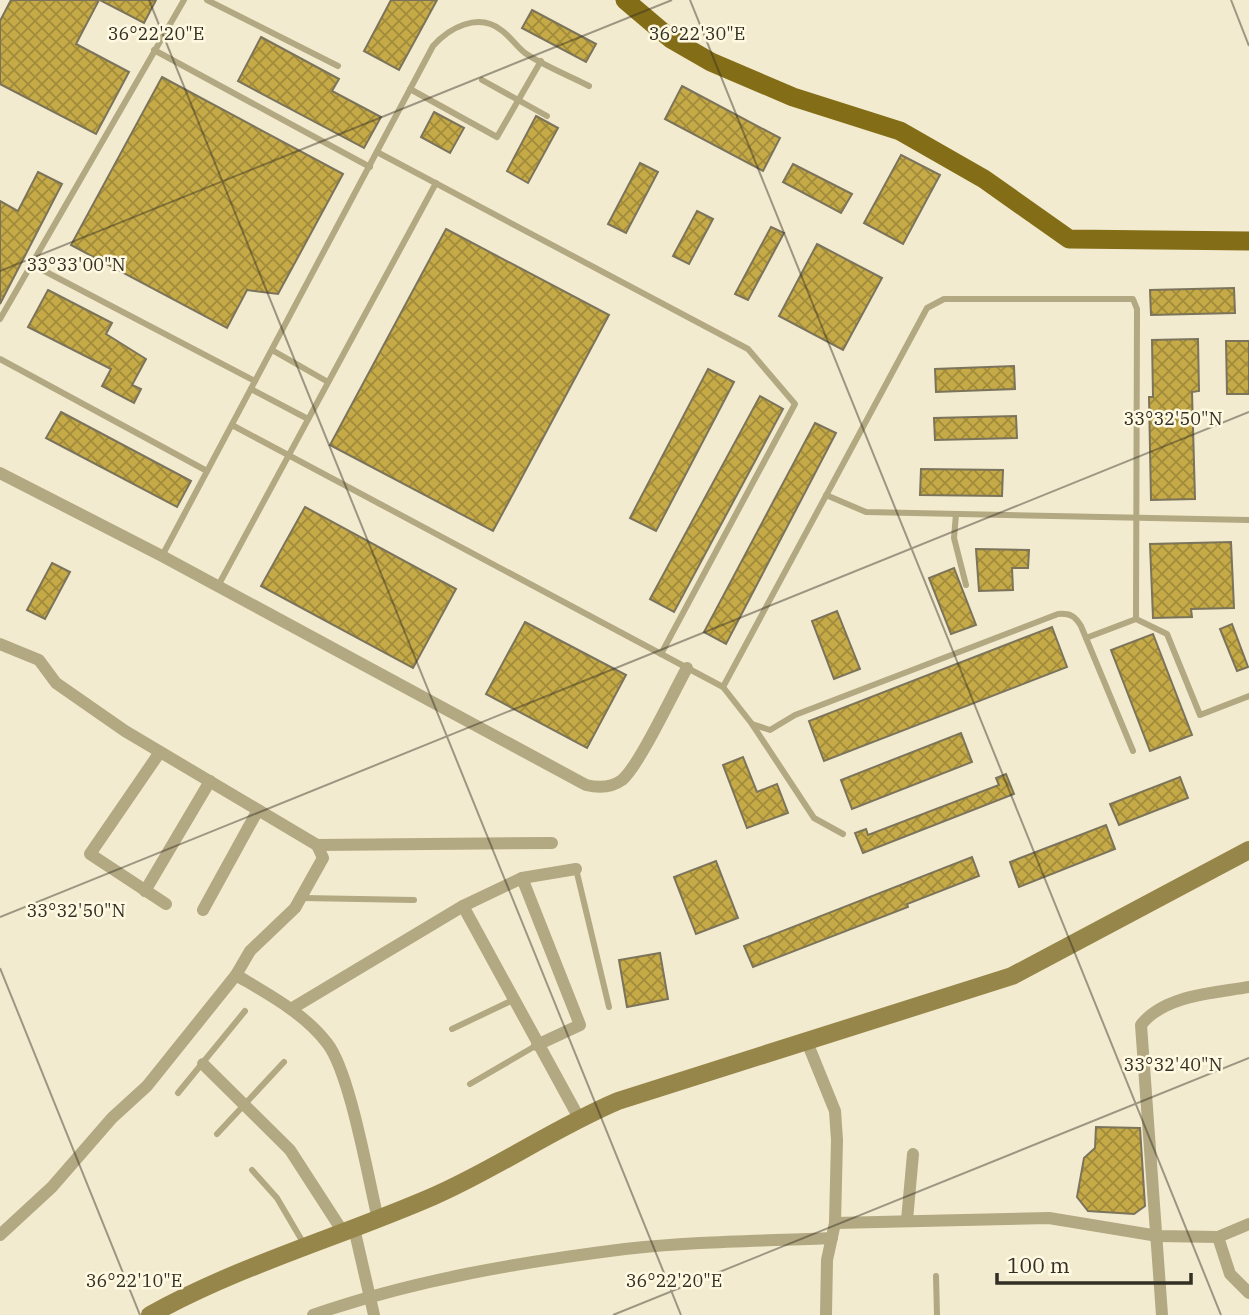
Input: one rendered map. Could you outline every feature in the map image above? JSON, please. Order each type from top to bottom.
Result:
[{"type":"main road","points":[[625,0],[671,39],[711,62],[793,97],[900,131],[985,179],[1069,239],[1249,241]]},
{"type":"main road","points":[[150,1315],[237,1272],[378,1219],[488,1171],[579,1118],[618,1101],[1012,976],[1249,850]]},
{"type":"street","points":[[0,473],[162,556],[593,787],[615,784],[630,771],[687,668]]},
{"type":"street","points":[[0,644],[39,660],[56,683],[160,752],[317,845],[552,843]]},
{"type":"street","points":[[160,752],[90,854],[166,904]]},
{"type":"street","points":[[145,891],[210,781]]},
{"type":"street","points":[[203,910],[258,810]]},
{"type":"street","points":[[0,1235],[52,1187],[112,1118],[147,1086],[236,975],[250,951],[303,898],[323,858],[317,845]]},
{"type":"street","points":[[291,1009],[463,905],[522,878],[576,869]]},
{"type":"street","points":[[522,878],[580,1026],[537,1045]]},
{"type":"street","points":[[463,905],[579,1118]]},
{"type":"street","points":[[236,975],[291,1009],[318,1033],[335,1056],[378,1219]]},
{"type":"street","points":[[1162,1315],[1141,1025],[1156,1010],[1178,1002],[1249,987]]},
{"type":"street","points":[[807,1042],[835,1111],[835,1223],[827,1260],[826,1315]]},
{"type":"street","points":[[203,1064],[290,1150],[349,1230],[374,1315]]},
{"type":"street","points":[[907,1220],[913,1154]]},
{"type":"street","points":[[835,1223],[1049,1218],[1158,1236],[1218,1237],[1249,1224]]},
{"type":"street","points":[[1218,1237],[1230,1274],[1249,1293]]},
{"type":"street","points":[[313,1315],[368,1296],[506,1267],[627,1249],[832,1238]]},
{"type":"lane","points":[[0,319],[184,0]]},
{"type":"lane","points":[[207,0],[338,66]]},
{"type":"lane","points":[[162,556],[433,46],[443,34],[469,23],[487,23],[501,29],[525,53],[589,86]]},
{"type":"lane","points":[[154,50],[370,167]]},
{"type":"lane","points":[[410,89],[497,137],[541,61]]},
{"type":"lane","points":[[482,80],[547,116]]},
{"type":"lane","points":[[377,152],[748,349],[795,404],[661,654]]},
{"type":"lane","points":[[218,586],[436,183]]},
{"type":"lane","points":[[31,264],[255,381]]},
{"type":"lane","points":[[723,687],[927,308],[944,299],[1133,299],[1137,309],[1136,619]]},
{"type":"lane","points":[[272,350],[328,382]]},
{"type":"lane","points":[[0,359],[208,471]]},
{"type":"lane","points":[[251,389],[308,419]]},
{"type":"lane","points":[[232,425],[723,687],[752,724],[814,818],[843,834]]},
{"type":"lane","points":[[826,495],[866,512],[1249,520]]},
{"type":"lane","points":[[956,514],[954,538],[966,586]]},
{"type":"lane","points":[[752,724],[770,730],[795,715],[1058,614],[1067,613],[1077,618],[1133,751]]},
{"type":"lane","points":[[1086,638],[1136,619],[1167,634],[1200,715],[1249,696]]},
{"type":"lane","points":[[576,869],[609,1007]]},
{"type":"lane","points":[[303,898],[414,900]]},
{"type":"lane","points":[[452,1029],[513,1000]]},
{"type":"lane","points":[[178,1093],[245,1011]]},
{"type":"lane","points":[[470,1084],[537,1045]]},
{"type":"lane","points":[[218,1134],[284,1062]]},
{"type":"lane","points":[[252,1170],[277,1198],[305,1246]]},
{"type":"lane","points":[[936,1276],[937,1315]]},
{"type":"building","points":[[11,0],[99,0],[76,44],[129,72],[96,134],[0,84],[0,21]]},
{"type":"building","points":[[100,0],[156,0],[144,23]]},
{"type":"building","points":[[391,0],[437,0],[399,70],[364,51]]},
{"type":"building","points":[[532,10],[596,44],[586,62],[522,28]]},
{"type":"building","points":[[261,37],[339,79],[332,91],[381,117],[364,148],[238,81]]},
{"type":"building","points":[[162,77],[343,174],[278,294],[247,290],[227,328],[71,245]]},
{"type":"building","points":[[682,86],[780,138],[763,171],[665,119]]},
{"type":"building","points":[[434,112],[464,128],[450,153],[421,137]]},
{"type":"building","points":[[536,116],[558,128],[528,183],[507,171]]},
{"type":"building","points":[[901,155],[940,175],[903,244],[864,223]]},
{"type":"building","points":[[640,163],[658,172],[626,233],[608,224]]},
{"type":"building","points":[[793,164],[852,194],[841,213],[783,182]]},
{"type":"building","points":[[38,172],[62,184],[0,304],[0,201],[18,211]]},
{"type":"building","points":[[697,211],[713,219],[689,264],[673,256]]},
{"type":"building","points":[[771,227],[784,233],[748,300],[735,294]]},
{"type":"building","points":[[446,229],[609,315],[493,531],[330,445]]},
{"type":"building","points":[[817,244],[882,278],[843,350],[779,316]]},
{"type":"building","points":[[1234,288],[1235,313],[1151,315],[1150,290]]},
{"type":"building","points":[[48,290],[112,323],[106,334],[146,359],[132,385],[141,389],[134,403],[102,386],[111,369],[28,327]]},
{"type":"building","points":[[1198,339],[1199,391],[1192,392],[1195,499],[1151,500],[1149,397],[1153,397],[1152,340]]},
{"type":"building","points":[[1226,341],[1249,341],[1249,394],[1227,394]]},
{"type":"building","points":[[1014,366],[1015,389],[936,392],[935,369]]},
{"type":"building","points":[[708,369],[734,382],[656,531],[630,518]]},
{"type":"building","points":[[760,396],[783,409],[674,612],[650,599]]},
{"type":"building","points":[[61,412],[191,481],[177,507],[46,438]]},
{"type":"building","points":[[1016,416],[1017,438],[935,440],[934,418]]},
{"type":"building","points":[[815,423],[836,433],[726,644],[704,632]]},
{"type":"building","points":[[921,469],[1003,470],[1002,496],[920,495]]},
{"type":"building","points":[[305,507],[456,589],[413,668],[261,586]]},
{"type":"building","points":[[1231,542],[1234,608],[1191,609],[1192,617],[1153,618],[1150,544]]},
{"type":"building","points":[[976,549],[1029,550],[1028,568],[1012,568],[1013,590],[979,591]]},
{"type":"building","points":[[52,563],[70,572],[45,619],[27,610]]},
{"type":"building","points":[[954,568],[976,625],[951,634],[929,578]]},
{"type":"building","points":[[837,611],[860,669],[834,679],[812,621]]},
{"type":"building","points":[[525,622],[626,675],[587,748],[486,694]]},
{"type":"building","points":[[1232,624],[1248,667],[1237,671],[1220,629]]},
{"type":"building","points":[[1052,627],[1067,667],[824,761],[809,721]]},
{"type":"building","points":[[1153,634],[1192,735],[1150,751],[1111,650]]},
{"type":"building","points":[[961,733],[972,762],[852,809],[841,780]]},
{"type":"building","points":[[743,757],[757,792],[777,784],[788,813],[747,828],[723,765]]},
{"type":"building","points":[[1006,774],[1014,794],[863,853],[855,833],[866,829],[868,835],[999,785],[996,778]]},
{"type":"building","points":[[1180,777],[1188,798],[1119,825],[1110,804]]},
{"type":"building","points":[[1106,825],[1115,849],[1019,887],[1010,862]]},
{"type":"building","points":[[972,857],[979,876],[907,904],[908,907],[753,967],[744,946]]},
{"type":"building","points":[[716,861],[738,918],[696,934],[674,877]]},
{"type":"building","points":[[660,953],[668,999],[627,1007],[619,960]]},
{"type":"building","points":[[1096,1127],[1140,1128],[1145,1206],[1134,1214],[1088,1211],[1077,1197],[1084,1158],[1095,1148]]}]
